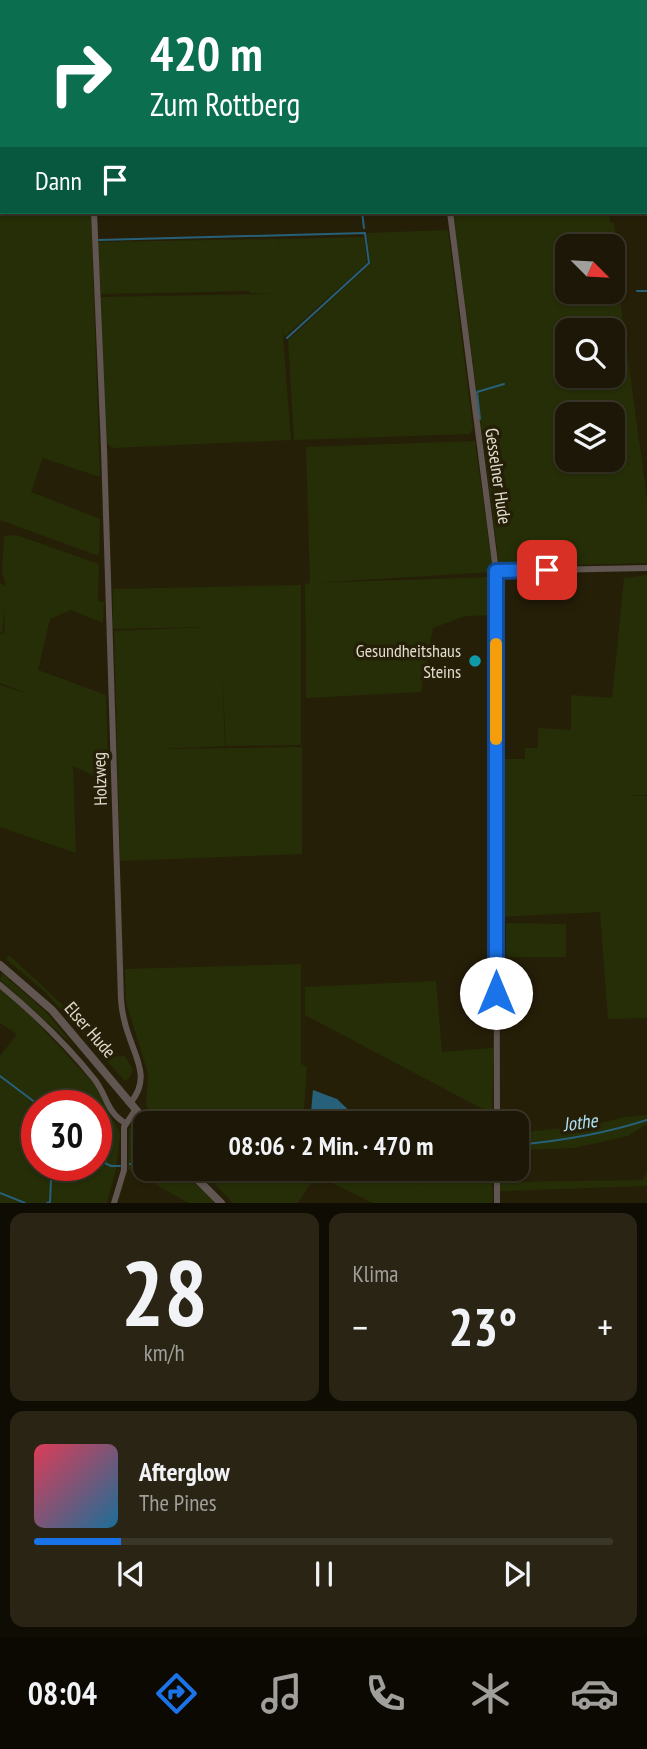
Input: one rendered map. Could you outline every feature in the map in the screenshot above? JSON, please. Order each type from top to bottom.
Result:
[{"type":"street","name":"Holzweg","points":[[94,214],[121,1000],[125,1026],[141,1073],[134,1106],[125,1123]]},
{"type":"street","name":"Gesselner Hude","points":[[450,214],[496,571],[497,1111]]},
{"type":"street","points":[[496,571],[647,568]]},
{"type":"street","name":"Elser Hude","points":[[0,965],[52,1010],[138,1111]]},
{"type":"street","points":[[0,985],[63,1042],[106,1096],[113,1115],[125,1123],[124,1170],[114,1203]]},
{"type":"street","points":[[199,1181],[220,1203]]},
{"type":"street","points":[[497,1181],[497,1203]]},
{"type":"green space","points":[[0,214],[91,214],[100,477],[43,458],[31,492],[100,519],[99,556],[0,520]]},
{"type":"green space","points":[[453,214],[609,214],[615,234],[555,234],[555,304],[621,304],[622,318],[555,318],[555,388],[625,388],[625,337],[647,499],[647,563],[502,567],[499,563]]},
{"type":"green space","points":[[448,230],[473,429],[469,434],[294,440],[288,340],[370,264],[367,233]]},
{"type":"green space","points":[[364,237],[367,263],[284,337],[282,323],[291,440],[112,448],[105,441],[101,297],[273,294],[250,291],[101,294],[98,242],[278,239],[278,244],[279,239]]},
{"type":"green space","points":[[475,441],[493,572],[312,583],[493,577],[493,615],[465,616],[433,628],[421,692],[306,698],[305,584],[310,583],[306,447]]},
{"type":"green space","points":[[16,535],[99,564],[98,601],[104,602],[103,623],[71,610],[50,619],[38,670],[106,695],[109,783],[73,766],[76,853],[0,827],[0,685],[31,695],[0,683],[0,634],[4,634],[5,607],[2,633],[0,583],[6,586],[2,572],[4,536]]},
{"type":"green space","points":[[647,575],[647,795],[625,796],[647,796],[647,1018],[608,1019],[600,912],[499,917],[500,759],[525,759],[525,748],[538,748],[538,728],[571,730],[571,695],[612,698],[624,578]]},
{"type":"green space","points":[[301,585],[301,745],[226,746],[222,671],[225,746],[160,749],[302,747],[302,854],[120,861],[114,631],[209,627],[113,629],[113,589]]},
{"type":"green space","points":[[506,923],[566,924],[566,957],[506,957]]},
{"type":"green space","points":[[9,955],[65,1007],[108,1057],[125,1056],[133,1070],[130,1077],[125,1081],[46,993],[6,959]]},
{"type":"green space","points":[[301,964],[301,1064],[307,1067],[304,1111],[150,1111],[146,1106],[148,1074],[126,1002],[125,969]]},
{"type":"green space","points":[[2,973],[48,1014],[73,1045],[0,980]]},
{"type":"green space","points":[[436,981],[442,1052],[494,1048],[492,1111],[486,1111],[305,1015],[305,987]]},
{"type":"green space","points":[[0,989],[31,1016],[97,1090],[21,1090],[21,1181],[112,1181],[112,1118],[120,1133],[116,1169],[107,1203],[0,1203],[0,1056],[17,1034],[0,1023]]},
{"type":"green space","points":[[647,1115],[647,1124],[628,1136],[574,1148],[529,1150],[529,1132],[591,1125]]},
{"type":"green space","points":[[133,1126],[133,1172],[128,1169],[129,1129]]},
{"type":"green space","points":[[647,1172],[647,1186],[500,1191],[500,1182],[642,1180]]},
{"type":"green space","points":[[150,1181],[193,1181],[215,1203],[189,1203]]},
{"type":"green space","points":[[212,1181],[312,1181],[298,1203],[233,1203]]},
{"type":"green space","points":[[328,1181],[427,1181],[420,1186],[427,1181],[492,1181],[493,1203],[373,1203]]},
{"type":"water","points":[[313,1090],[337,1099],[350,1111],[311,1111]]},
{"type":"waterway","points":[[362,214],[364,228]]},
{"type":"waterway","points":[[99,240],[365,233],[369,263],[287,338]]},
{"type":"waterway","points":[[637,291],[647,291]]},
{"type":"waterway","points":[[480,419],[477,392],[504,384]]},
{"type":"waterway","points":[[0,1076],[21,1092]]},
{"type":"waterway","name":"Jothe","points":[[529,1143],[582,1136],[647,1120]]},
{"type":"waterway","points":[[112,1166],[120,1166]]},
{"type":"waterway","points":[[47,1203],[50,1202],[51,1181]]},
{"type":"waterway","points":[[0,1193],[25,1203]]},
{"type":"slow traffic","points":[[496,644],[496,739]]},
{"type":"place","name":"Gesundheitshaus Steins","points":[[475,661]]},
{"type":"route","points":[[496,993],[496,571],[547,570]]}]
